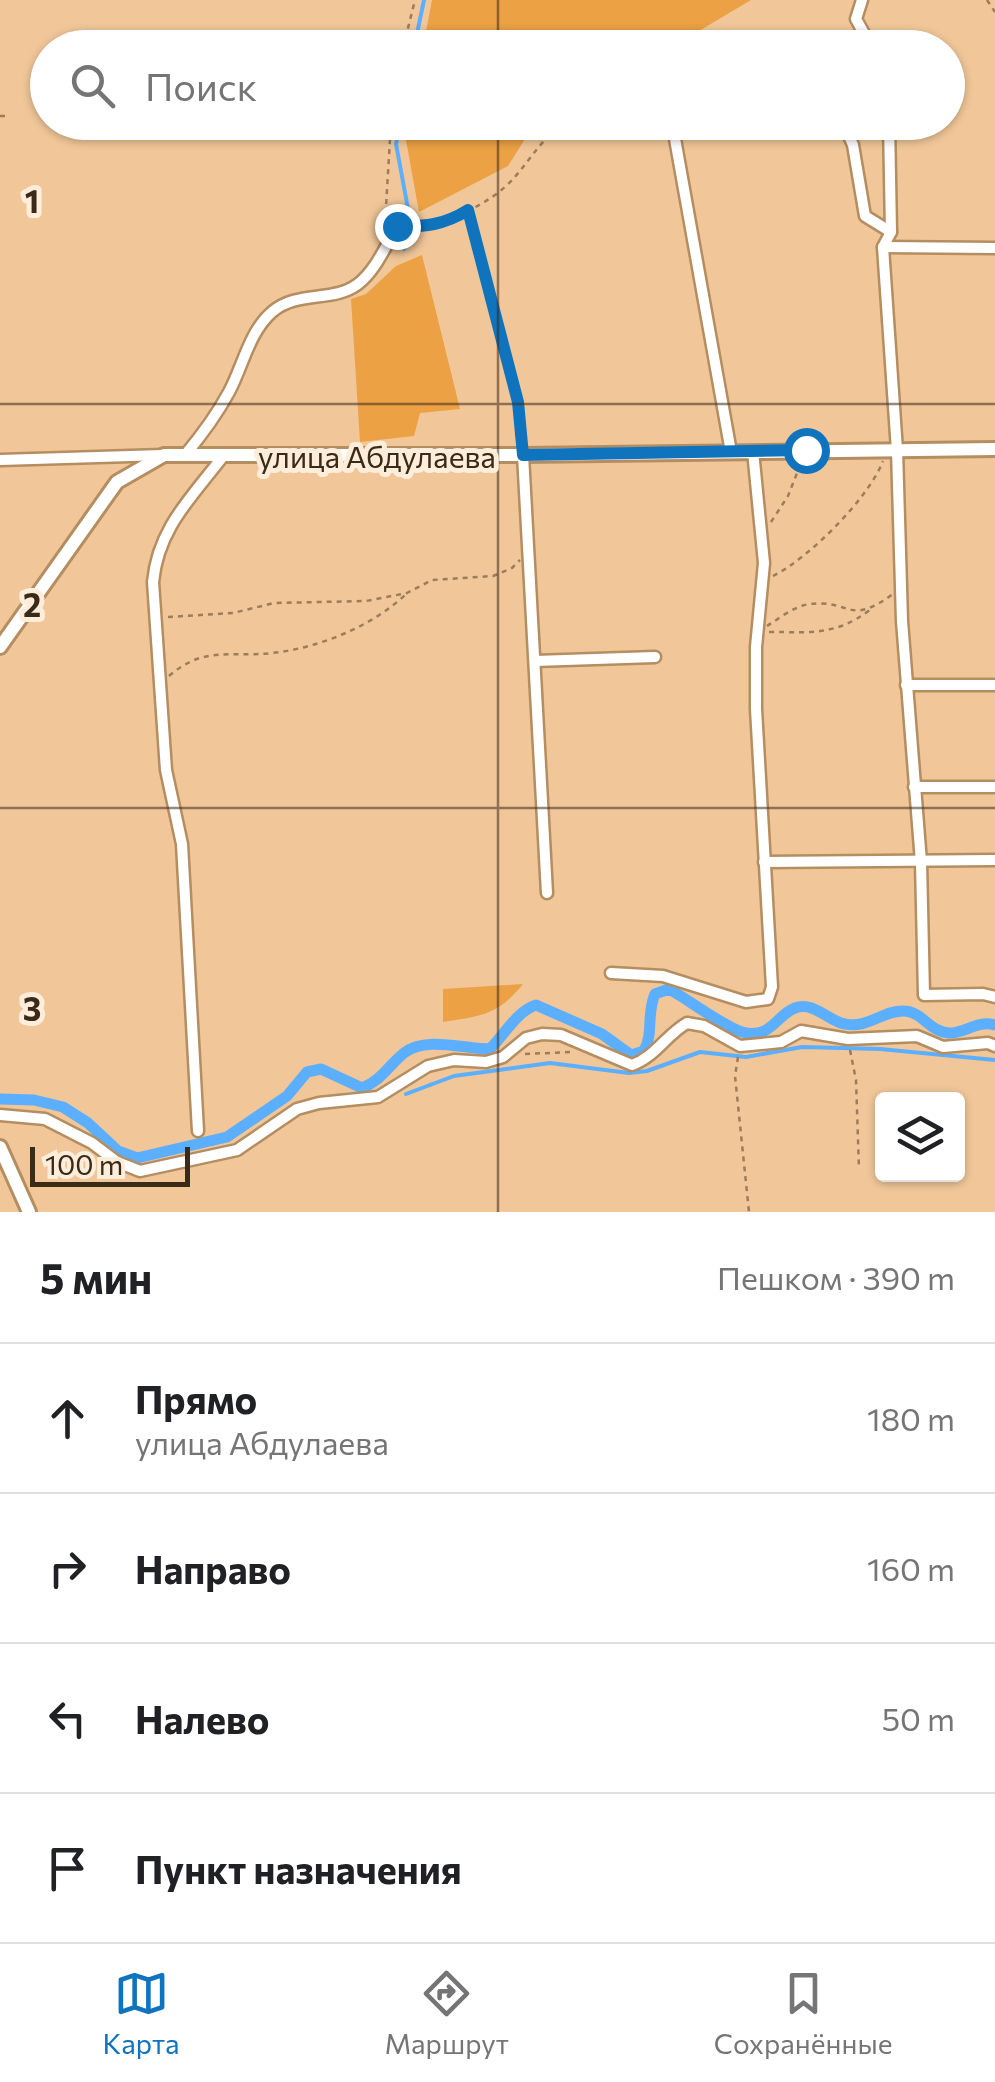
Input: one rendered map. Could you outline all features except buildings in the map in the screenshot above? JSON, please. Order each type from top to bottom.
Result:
[{"type":"main road","name":"улица Абдулаева","points":[[164,455],[995,449]]},
{"type":"main road","points":[[0,647],[4,632],[117,482],[164,455]]},
{"type":"main road","points":[[0,1147],[29,1212]]},
{"type":"street","points":[[862,0],[856,19],[862,30]]},
{"type":"street","points":[[675,140],[732,452]]},
{"type":"street","points":[[851,140],[864,216],[891,232]]},
{"type":"street","points":[[889,140],[891,232],[883,247],[906,684],[922,862],[924,995],[982,994],[995,998]]},
{"type":"street","points":[[184,455],[229,392],[254,334],[269,314],[284,302],[338,292],[358,284],[376,264],[391,226]]},
{"type":"street","points":[[883,247],[995,248]]},
{"type":"street","points":[[611,973],[663,976],[746,1002],[768,1000],[772,987],[756,709],[762,536],[753,451]]},
{"type":"street","name":"улица Абдулаева","points":[[0,460],[164,455]]},
{"type":"street","points":[[198,1131],[182,844],[166,770],[153,582],[156,554],[167,531],[224,455]]},
{"type":"street","points":[[523,455],[547,893]]},
{"type":"street","points":[[535,662],[654,657]]},
{"type":"street","points":[[906,684],[995,686]]},
{"type":"street","points":[[914,787],[995,788]]},
{"type":"street","points":[[764,862],[995,860]]},
{"type":"street","points":[[0,1115],[45,1118],[92,1143],[116,1162],[140,1171],[237,1150],[297,1109],[378,1097],[428,1066],[454,1060],[486,1062],[503,1057],[526,1038],[542,1034],[561,1035],[632,1065],[645,1060],[674,1030],[687,1023],[704,1026],[740,1046],[781,1042],[801,1031],[848,1039],[917,1036],[943,1047],[995,1046]]},
{"type":"path","points":[[406,30],[414,0]]},
{"type":"path","points":[[987,0],[995,12]]},
{"type":"path","points":[[0,116],[8,116]]},
{"type":"path","points":[[391,140],[391,226],[430,227],[452,220],[510,183],[542,140]]},
{"type":"path","points":[[468,210],[518,402],[523,455]]},
{"type":"path","points":[[762,536],[788,496],[806,450]]},
{"type":"path","points":[[762,581],[790,568],[838,521],[876,479],[892,450]]},
{"type":"path","points":[[160,683],[185,662],[213,652],[268,654],[306,648],[383,616],[408,593],[432,580],[493,576],[512,568],[528,551]]},
{"type":"path","points":[[758,632],[830,632],[851,624],[902,587]]},
{"type":"path","points":[[156,617],[233,612],[274,603],[366,601],[408,593]]},
{"type":"path","points":[[758,632],[790,611],[810,604],[854,612],[872,610]]},
{"type":"path","points":[[848,1039],[856,1080],[859,1169]]},
{"type":"path","points":[[740,1046],[735,1076],[749,1212]]},
{"type":"path","points":[[503,1057],[557,1050],[574,1052]]},
{"type":"shaded area","points":[[432,0],[751,0],[701,30],[426,30]]},
{"type":"shaded area","points":[[406,140],[524,140],[508,166],[419,212]]},
{"type":"shaded area","points":[[422,255],[460,409],[420,413],[414,436],[360,442],[351,299],[366,294],[396,266]]},
{"type":"shaded area","points":[[523,984],[497,1008],[443,1022],[443,989]]},
{"type":"waterway","points":[[418,30],[424,0]]},
{"type":"waterway","points":[[397,140],[411,225],[404,249]]},
{"type":"waterway","points":[[0,1099],[34,1100],[63,1107],[88,1123],[118,1151],[137,1158],[227,1137],[287,1096],[307,1072],[321,1069],[362,1088],[413,1048],[434,1044],[490,1049],[517,1018],[536,1005],[602,1034],[631,1055],[644,1051],[647,1044],[655,994],[669,989],[725,1024],[752,1034],[767,1030],[788,1011],[802,1007],[853,1025],[904,1011],[944,1032],[995,1025]]},
{"type":"waterway","points":[[406,1094],[454,1076],[550,1063],[629,1073],[647,1071],[700,1052],[746,1057],[802,1047],[880,1049],[995,1060]]},
{"type":"route","points":[[397,226],[430,227],[468,210],[518,402],[523,455],[806,450]]}]
